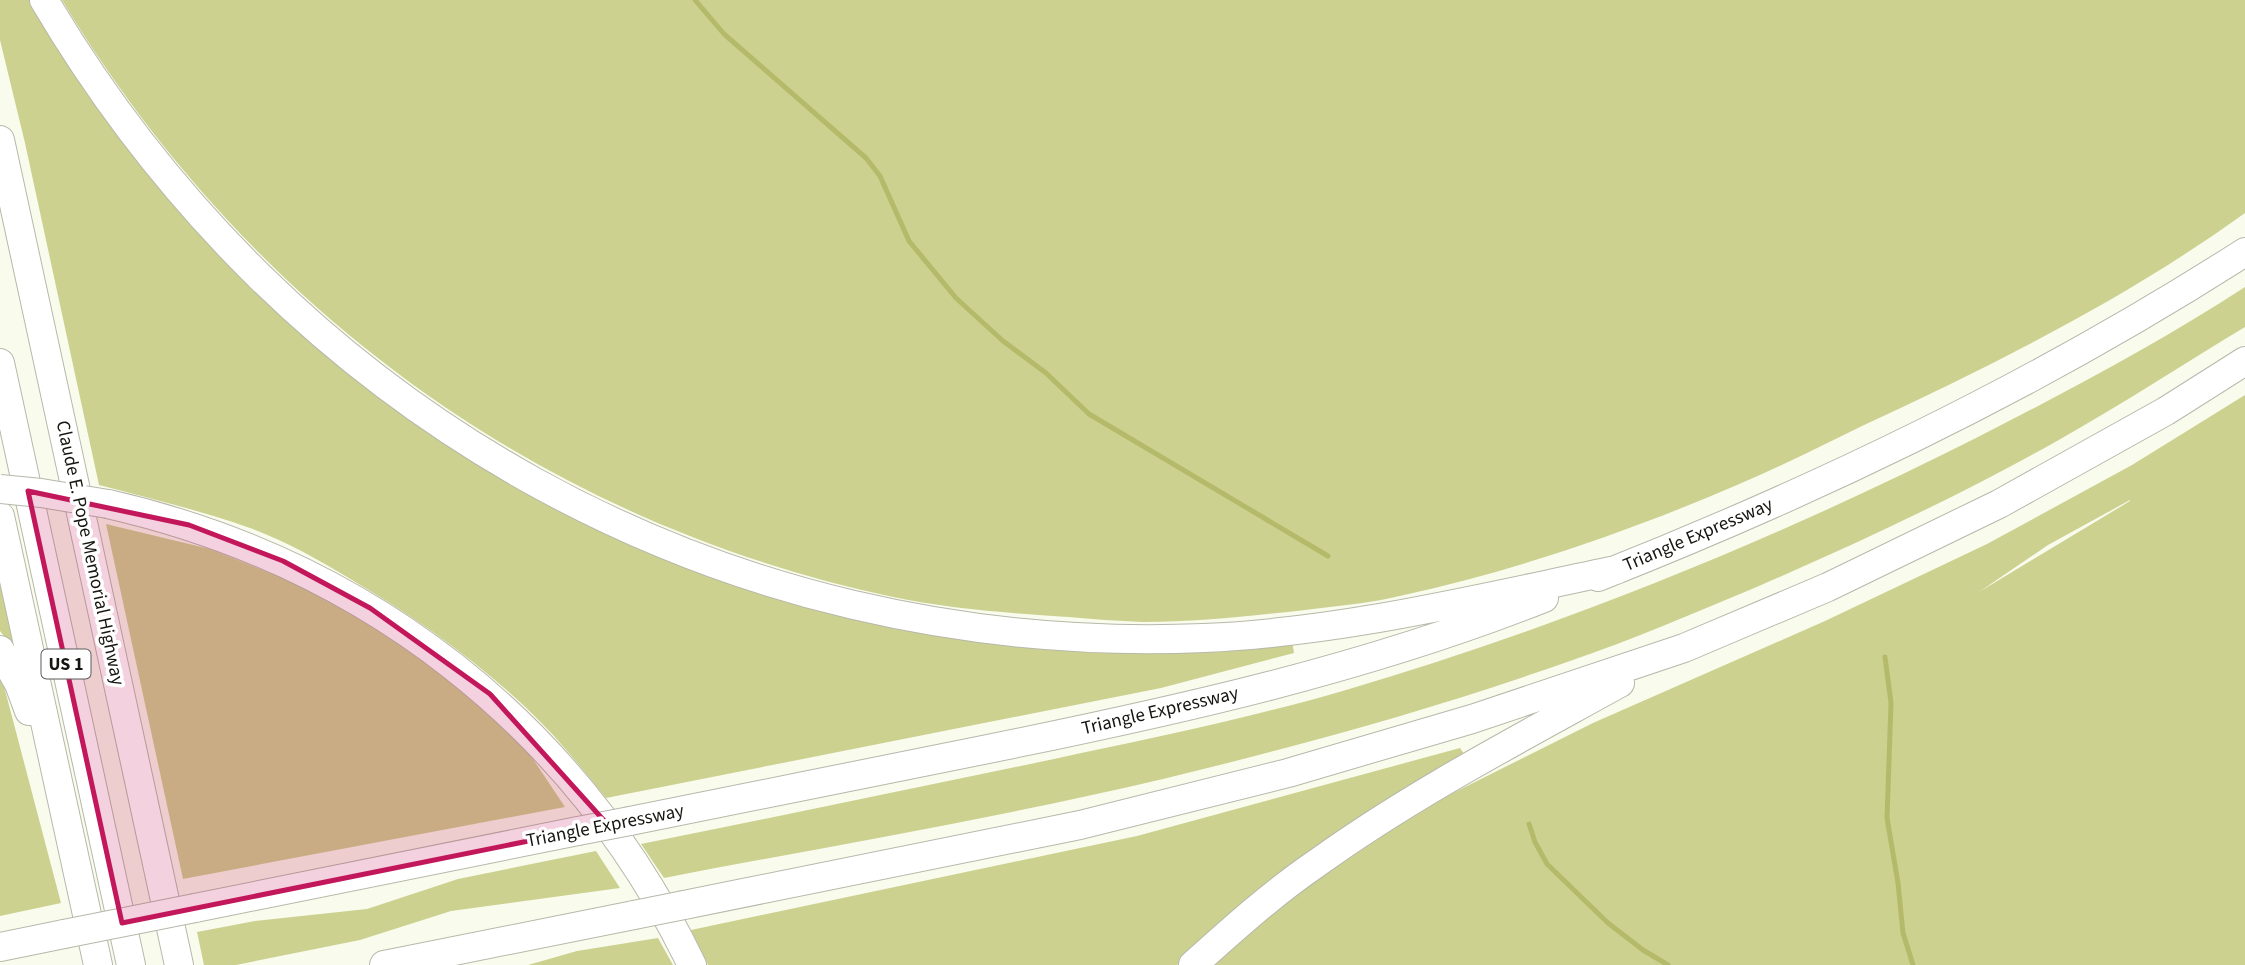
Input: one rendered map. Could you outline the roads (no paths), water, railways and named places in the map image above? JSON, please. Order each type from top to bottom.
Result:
[{"type":"highway","points":[[44,0],[111,105],[175,188],[239,257],[324,337],[413,406],[525,477],[603,517],[720,566],[826,598],[933,621],[1021,634],[1158,639],[1247,635],[1338,626],[1616,570]]},
{"type":"highway","name":"Claude E. Pope Memorial Highway","points":[[0,140],[179,965]]},
{"type":"highway","name":"Triangle Expressway","points":[[0,947],[1084,729],[1253,690],[1446,635],[1616,570],[1787,498],[1955,417],[2118,330],[2245,252]]},
{"type":"highway","points":[[384,965],[1080,825],[1288,773],[1472,719],[1684,648],[1828,587],[1999,504],[2154,417],[2245,361]]},
{"type":"highway","name":"US 1","points":[[0,363],[131,965]]},
{"type":"highway","points":[[0,489],[41,492],[108,504],[189,525],[283,561],[370,608],[450,662],[525,728],[591,802],[648,883],[692,965]]},
{"type":"highway","points":[[0,516],[98,965]]},
{"type":"highway","points":[[1193,965],[1314,864],[1366,829],[1471,765],[1684,648]]},
{"type":"highway","points":[[0,650],[26,701],[48,785],[64,808]]},
{"type":"waterway","points":[[695,0],[724,34],[866,158],[880,176],[909,241],[956,298],[1003,341],[1046,373],[1089,414],[1328,556]]},
{"type":"waterway","points":[[1885,657],[1891,703],[1887,818],[1903,933],[1913,965]]},
{"type":"waterway","points":[[1529,824],[1547,864],[1608,923],[1668,965]]}]
